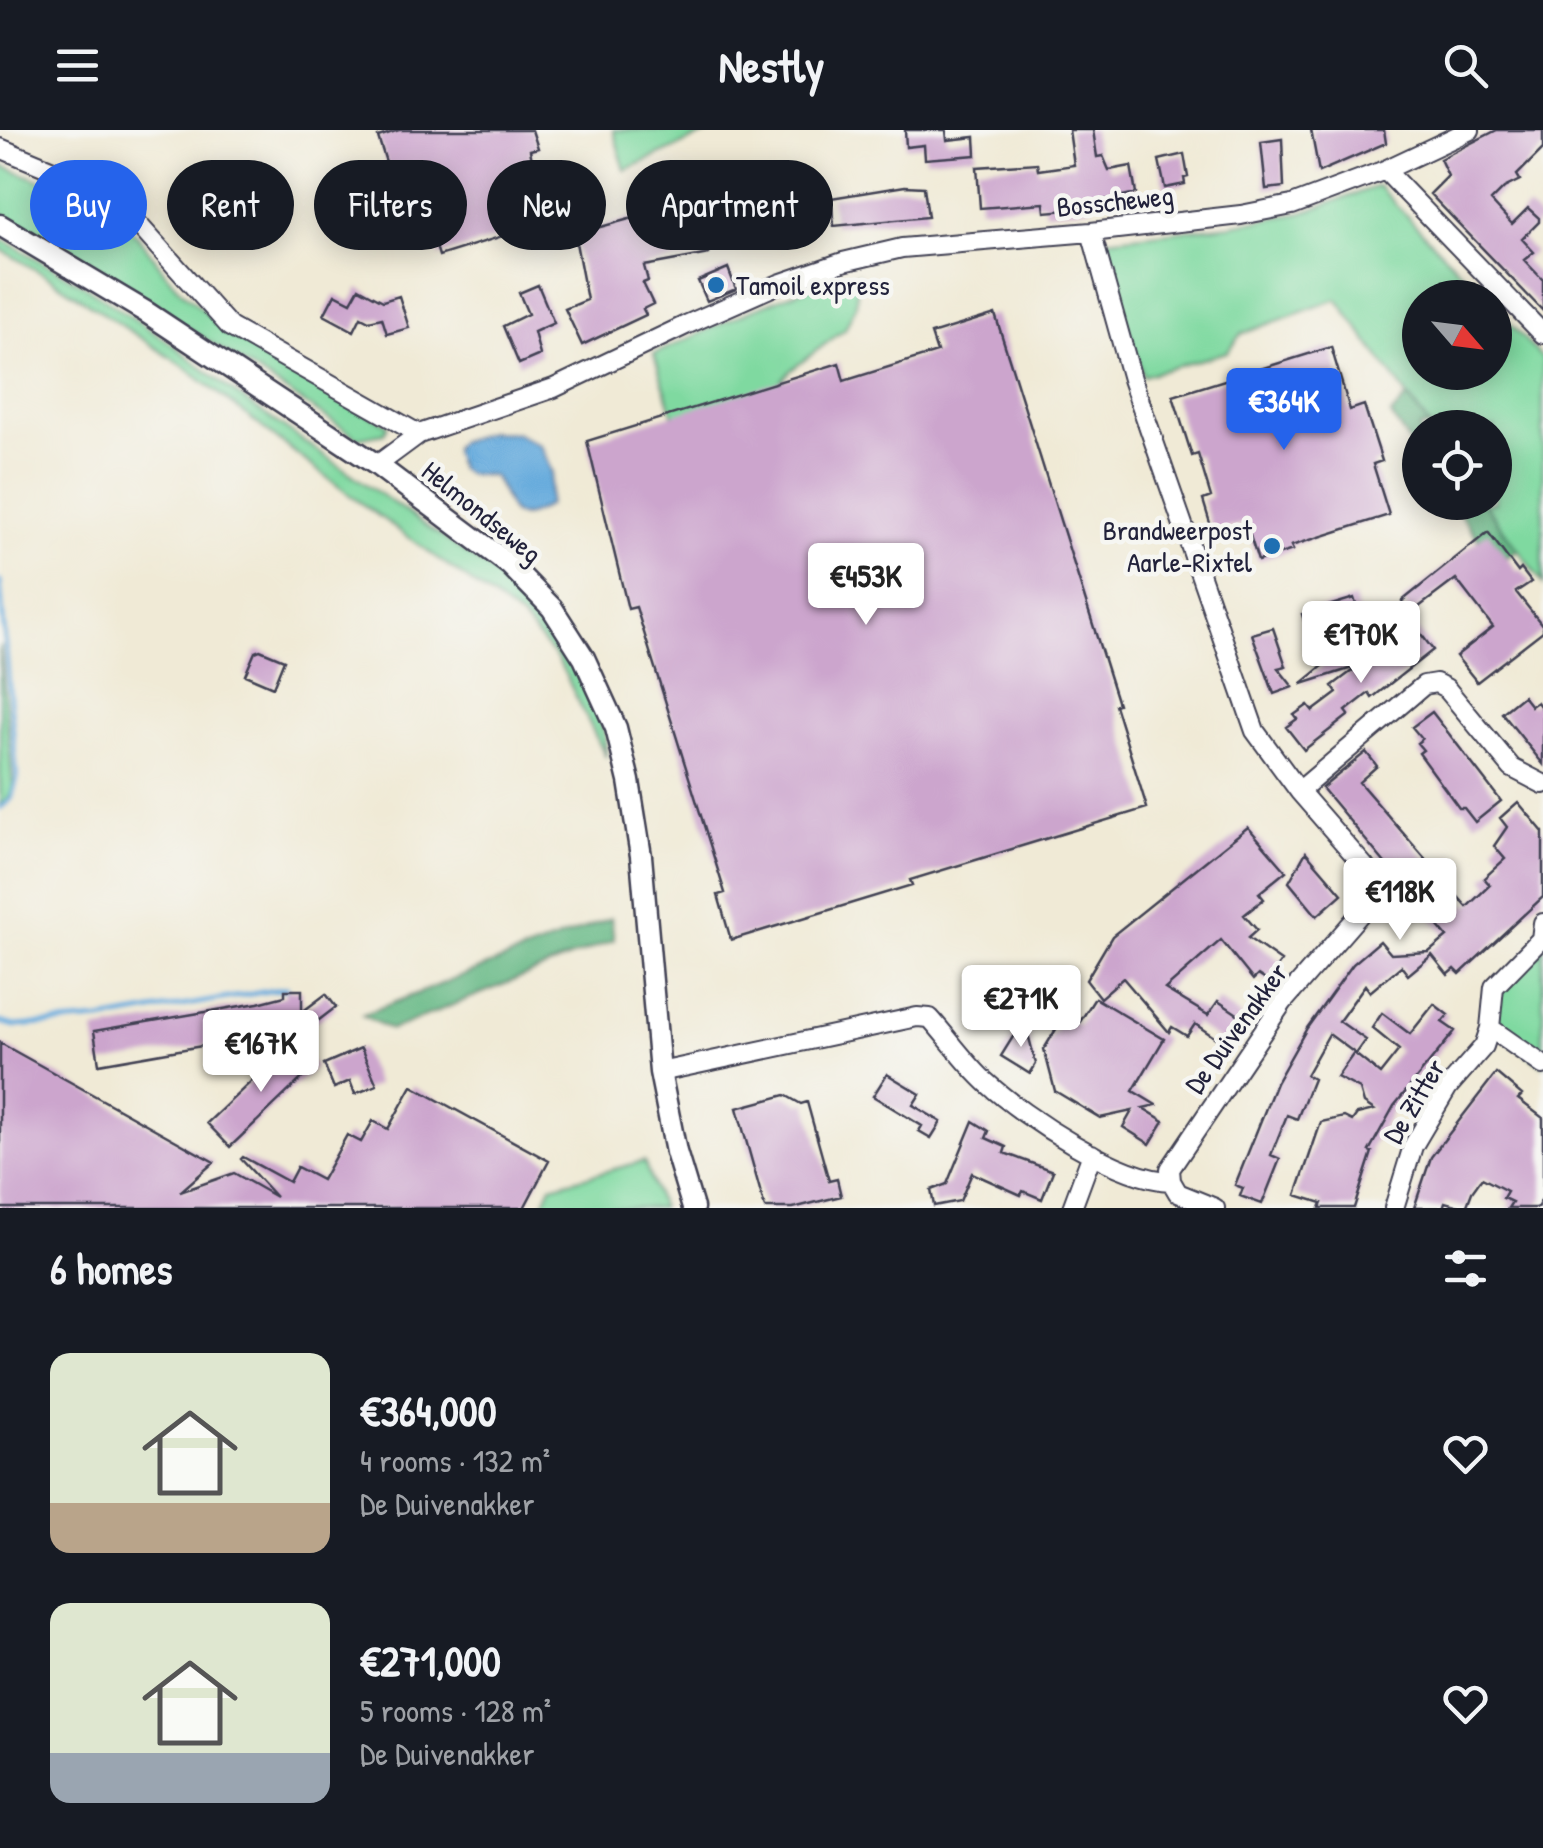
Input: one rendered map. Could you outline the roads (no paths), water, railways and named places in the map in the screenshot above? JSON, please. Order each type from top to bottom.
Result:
[{"type":"street","name":"Bosscheweg","points":[[377,465],[419,434],[554,388],[688,324],[843,262],[902,248],[1241,215],[1292,204],[1385,170],[1470,130]]},
{"type":"street","name":"Helmondseweg","points":[[0,148],[96,188],[120,204],[230,328],[419,434]]},
{"type":"street","points":[[1385,170],[1543,334]]},
{"type":"street","name":"Helmondseweg","points":[[0,225],[146,312],[377,465],[510,564],[552,608],[584,658],[616,728],[629,781],[641,856],[660,1072],[676,1152],[693,1208]]},
{"type":"street","name":"De Duivenakker","points":[[1092,232],[1132,379],[1255,731],[1299,791],[1366,867],[1373,898],[1284,1002],[1170,1169],[1171,1180]]},
{"type":"street","points":[[1299,791],[1424,685],[1436,683],[1446,688],[1512,768],[1543,784]]},
{"type":"street","points":[[1542,934],[1494,987],[1490,1028],[1543,1065]]},
{"type":"street","points":[[660,1072],[930,1018],[986,1082],[1027,1115],[1092,1154],[1150,1180],[1171,1180],[1178,1193],[1215,1208]]},
{"type":"street","name":"De Zitter","points":[[1394,1208],[1414,1146],[1448,1087],[1484,1046],[1490,1028]]},
{"type":"street","points":[[1072,1208],[1092,1154]]},
{"type":"water","points":[[489,432],[516,433],[541,446],[552,473],[548,505],[534,513],[516,515],[493,476],[459,469],[453,451],[458,442]]},
{"type":"waterway","points":[[0,581],[17,779],[11,799],[0,808]]},
{"type":"waterway","points":[[0,1022],[15,1026],[100,1020],[286,988]]},
{"type":"place","name":"Tamoil express","points":[[716,285]]},
{"type":"place","name":"Brandweerpost Aarle-Rixtel","points":[[1272,546]]}]
